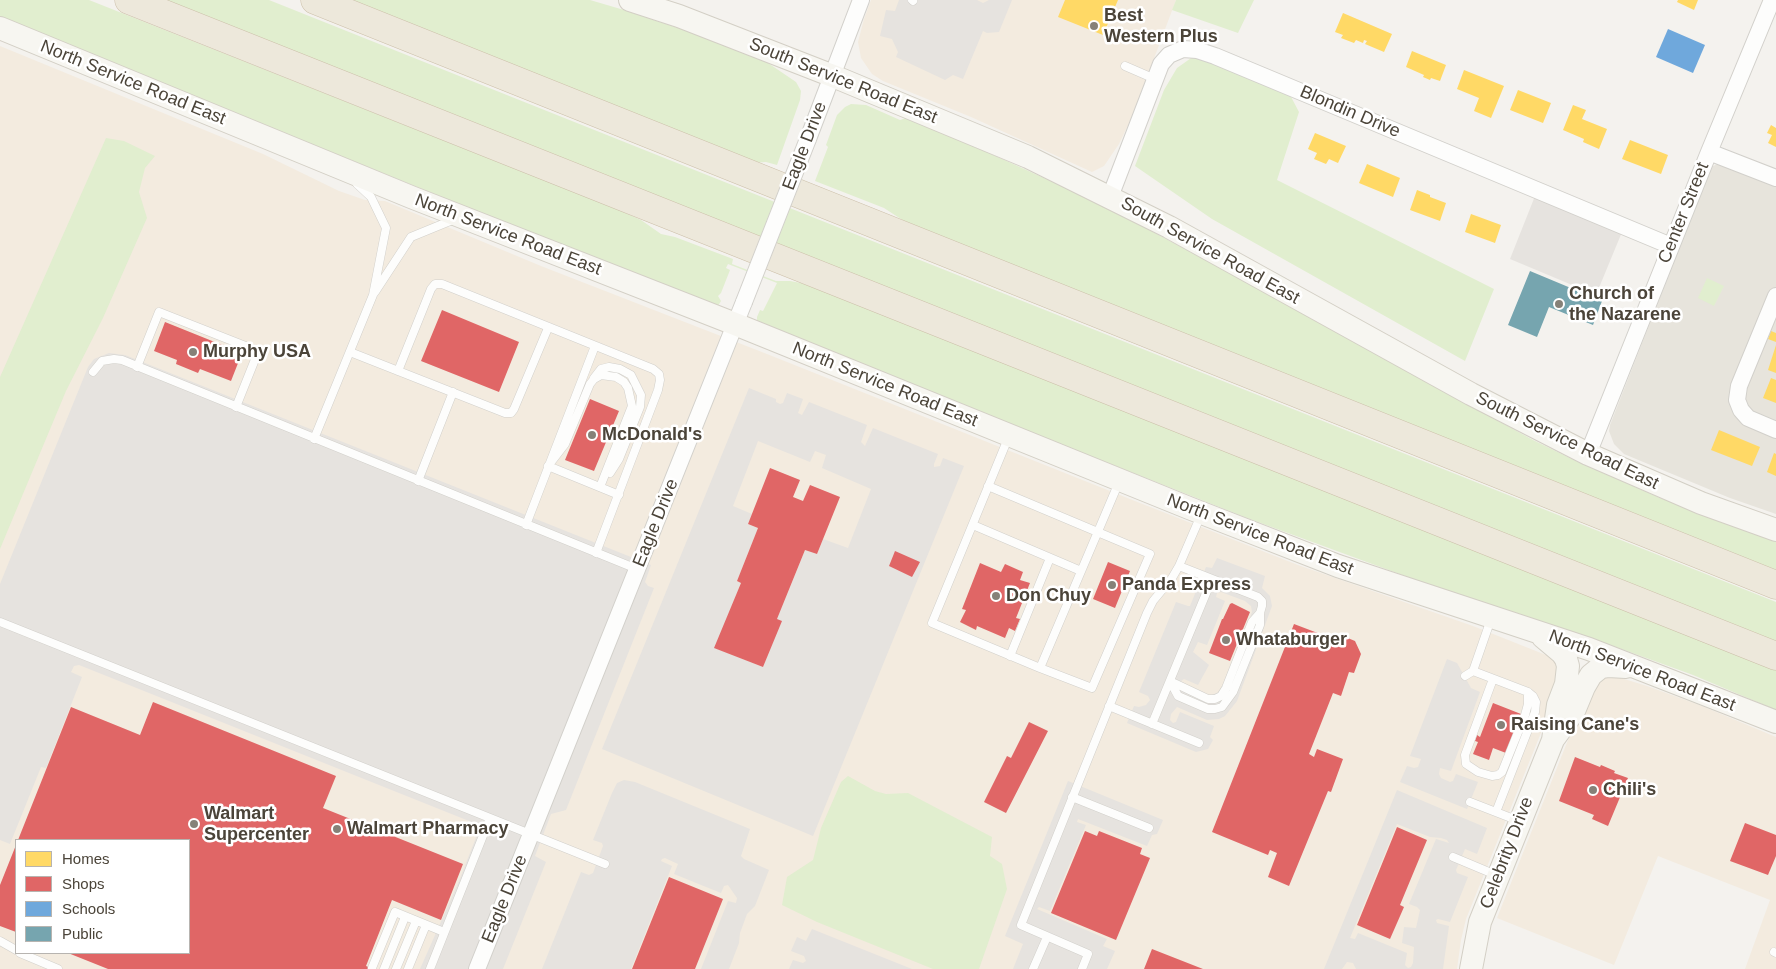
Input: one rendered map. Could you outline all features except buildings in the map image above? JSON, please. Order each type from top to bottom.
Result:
[{"type":"highway","points":[[129,0],[1776,656]]},
{"type":"highway","points":[[315,0],[1776,586]]},
{"type":"main road","name":"South Service Road East","points":[[630,0],[679,16],[833,76],[1028,157],[1168,227],[1462,390],[1588,454],[1685,497],[1776,530]]},
{"type":"main road","name":"North Service Road East","points":[[0,28],[342,168],[735,324],[1202,514],[1338,566],[1590,650],[1776,722]]},
{"type":"main road","points":[[1530,630],[1562,653],[1568,666],[1566,684],[1558,705],[1552,740]]},
{"type":"main road","points":[[1552,740],[1574,711],[1586,683],[1600,667],[1608,666],[1641,670]]},
{"type":"main road","name":"Celebrity Drive","points":[[1471,969],[1480,922],[1552,740]]},
{"type":"street","name":"Eagle Drive","points":[[477,969],[744,302],[861,0]]},
{"type":"street","name":"Center Street","points":[[1588,454],[1772,0]]},
{"type":"street","name":"Blondin Drive","points":[[1110,197],[1161,64],[1168,55],[1183,49],[1197,50],[1224,59],[1671,246]]},
{"type":"street","points":[[1709,152],[1776,178]]},
{"type":"street","points":[[1776,296],[1737,395],[1738,405],[1744,415],[1776,430]]},
{"type":"lane","points":[[1125,66],[1155,79]]},
{"type":"lane","points":[[342,168],[371,197],[386,228],[373,295]]},
{"type":"lane","points":[[314,439],[373,295],[410,237],[461,216]]},
{"type":"lane","points":[[398,371],[431,288],[435,284],[442,284],[653,369],[659,374],[658,390],[596,553]]},
{"type":"lane","points":[[137,367],[159,312],[253,349],[256,357],[236,407]]},
{"type":"lane","points":[[350,352],[511,414],[548,328]]},
{"type":"lane","points":[[526,524],[595,346]]},
{"type":"lane","points":[[92,372],[98,365],[108,359],[122,360],[637,570]]},
{"type":"lane","points":[[548,466],[565,444],[590,384],[594,379],[602,375],[616,377],[624,382],[628,388],[632,398],[632,406],[600,487]]},
{"type":"lane","points":[[418,481],[452,392]]},
{"type":"lane","points":[[988,486],[1150,554],[1092,688],[932,623],[973,525],[988,486],[1009,435]]},
{"type":"lane","points":[[548,466],[619,494]]},
{"type":"lane","points":[[1040,668],[1120,480]]},
{"type":"lane","points":[[1082,969],[1088,954],[1021,926],[1149,608],[1179,566],[1202,514]]},
{"type":"lane","points":[[973,525],[1081,571]]},
{"type":"lane","points":[[1010,656],[1050,558]]},
{"type":"lane","points":[[1170,681],[1208,699],[1216,699],[1221,696],[1226,688],[1252,622],[1260,613],[1262,602],[1258,597],[1179,566]]},
{"type":"lane","points":[[1152,724],[1212,579]]},
{"type":"lane","points":[[1465,676],[1472,671],[1491,617]]},
{"type":"lane","points":[[0,622],[605,864]]},
{"type":"lane","points":[[1472,671],[1528,692],[1535,699],[1535,712],[1496,812]]},
{"type":"lane","points":[[1493,679],[1465,756],[1466,764],[1478,772],[1495,776],[1502,772],[1525,715],[1528,704],[1528,692]]},
{"type":"lane","points":[[1109,706],[1199,743]]},
{"type":"lane","points":[[1072,797],[1149,828]]},
{"type":"lane","points":[[1470,802],[1520,821]]},
{"type":"lane","points":[[430,969],[490,818]]},
{"type":"lane","points":[[1453,857],[1498,876]]},
{"type":"lane","points":[[372,968],[395,912],[444,932]]},
{"type":"lane","points":[[384,969],[405,917]]},
{"type":"lane","points":[[396,969],[416,921]]},
{"type":"lane","points":[[408,969],[426,925]]},
{"type":"lane","points":[[1033,969],[1047,937]]},
{"type":"lane","points":[[0,942],[15,950]]},
{"type":"lane","points":[[22,954],[58,969]]},
{"type":"shaded area","points":[[871,0],[1176,0],[1132,117],[1119,144],[1104,166],[1092,172],[971,117],[883,81],[872,74],[861,58],[858,42]]},
{"type":"shaded area","points":[[899,0],[977,0],[983,3],[989,0],[1012,0],[999,32],[987,33],[983,31],[963,79],[953,75],[945,80],[896,57],[898,52],[892,39],[880,36],[886,10],[895,11]]},
{"type":"shaded area","points":[[0,46],[263,154],[339,191],[365,200],[385,201],[541,266],[1298,565],[1473,626],[1551,657],[1559,663],[1557,693],[1466,919],[1457,969],[0,969]]},
{"type":"shaded area","points":[[1718,164],[1776,186],[1776,514],[1730,498],[1624,454],[1614,444],[1609,431],[1709,172],[1713,166]]},
{"type":"shaded area","points":[[1535,196],[1622,232],[1596,295],[1510,259]]},
{"type":"shaded area","points":[[109,353],[125,355],[651,565],[645,582],[648,586],[654,588],[566,810],[551,814],[535,856],[546,862],[503,969],[420,969],[477,835],[474,825],[469,821],[79,665],[74,666],[71,672],[82,677],[46,768],[41,767],[10,844],[0,840],[0,584],[88,367],[94,359]]},
{"type":"shaded area","points":[[749,388],[776,399],[776,402],[780,404],[783,403],[787,393],[803,399],[798,413],[802,415],[809,402],[867,425],[861,442],[865,446],[873,428],[938,454],[934,467],[940,466],[943,458],[964,466],[813,836],[602,749]],"holes":[[[758,441],[810,462],[815,451],[826,455],[822,468],[871,489],[848,548],[823,539],[817,554],[805,550],[777,619],[781,621],[763,667],[715,648],[741,583],[737,581],[758,528],[748,524],[752,514],[733,506]]]},
{"type":"shaded area","points":[[1217,558],[1265,576],[1262,588],[1270,596],[1272,606],[1237,701],[1225,716],[1219,719],[1207,720],[1177,707],[1171,714],[1170,720],[1173,723],[1176,722],[1180,712],[1214,726],[1210,737],[1213,740],[1208,749],[1196,752],[1127,723],[1134,706],[1146,705],[1150,700],[1148,696],[1139,692],[1176,602],[1190,606],[1206,567],[1212,568]],"holes":[[[1221,592],[1245,601],[1251,606],[1252,612],[1219,692],[1209,696],[1181,683],[1184,679],[1198,685],[1209,665],[1193,652],[1198,642],[1207,645],[1225,601],[1216,597],[1217,593]]]},
{"type":"shaded area","points":[[1447,659],[1457,663],[1471,688],[1480,692],[1451,771],[1440,768],[1439,774],[1441,778],[1450,782],[1453,781],[1456,774],[1478,782],[1467,809],[1400,782],[1407,766],[1418,767],[1421,759],[1410,756]]},
{"type":"shaded area","points":[[1604,676],[1621,678],[1647,686],[1702,706],[1776,737],[1776,969],[1745,969],[1770,900],[1658,856],[1614,965],[1497,918],[1582,705]]},
{"type":"shaded area","points":[[624,780],[635,782],[750,829],[741,856],[769,870],[755,906],[747,914],[729,969],[701,969],[728,901],[736,903],[737,898],[728,885],[724,886],[721,893],[674,874],[678,864],[665,858],[661,861],[672,866],[631,969],[542,969],[581,872],[589,875],[593,873],[603,846],[602,843],[593,840],[617,783]]},
{"type":"shaded area","points":[[1068,781],[1163,820],[1157,834],[1152,835],[1147,846],[1078,819],[1077,822],[1086,825],[1050,911],[1039,907],[1037,909],[1107,939],[1103,946],[1115,951],[1107,969],[1013,969],[1023,944],[1005,936]]},
{"type":"shaded area","points":[[1397,790],[1487,828],[1477,854],[1465,849],[1456,870],[1457,873],[1468,877],[1450,922],[1436,920],[1437,923],[1449,926],[1443,969],[1356,969],[1353,963],[1347,962],[1342,969],[1324,969]],"holes":[[[1397,824],[1430,837],[1441,838],[1449,843],[1436,839],[1409,904],[1420,910],[1416,928],[1404,927],[1402,943],[1414,947],[1413,963],[1408,968],[1405,965],[1407,953],[1358,933],[1355,939],[1350,938]]]},
{"type":"shaded area","points":[[812,929],[912,969],[789,969],[793,960],[803,963],[806,961],[804,956],[791,951],[797,937],[806,941]]},
{"type":"green space","points":[[0,0],[89,0],[617,209],[641,220],[661,234],[675,237],[733,259],[732,264],[776,281],[806,284],[1776,669],[1776,710],[1693,675],[1616,647],[1413,579],[1247,518],[760,325],[757,317],[760,310],[763,311],[777,283],[728,264],[726,268],[730,270],[718,296],[721,301],[718,306],[447,199],[0,18]]},
{"type":"green space","points":[[166,0],[269,0],[1776,602],[1776,643]]},
{"type":"green space","points":[[350,0],[590,0],[687,31],[768,63],[796,82],[801,91],[800,100],[777,165],[766,162],[751,163]]},
{"type":"green space","points":[[1176,0],[1254,0],[1238,33],[1172,10]]},
{"type":"green space","points":[[1194,56],[1289,93],[1299,112],[1277,180],[1494,289],[1465,361],[1212,219],[1135,166],[1164,90],[1177,68]]},
{"type":"green space","points":[[851,104],[866,105],[900,120],[906,118],[1055,183],[1112,210],[1224,270],[1533,440],[1660,498],[1776,541],[1776,574],[907,223],[884,208],[815,181],[828,147],[826,145],[837,115]]},
{"type":"green space","points":[[106,138],[124,141],[155,156],[145,168],[139,192],[147,218],[103,318],[66,391],[0,549],[0,377]]},
{"type":"green space","points":[[1707,278],[1724,286],[1714,306],[1698,298]]},
{"type":"green space","points":[[848,776],[875,791],[886,794],[908,793],[992,837],[990,856],[1002,864],[1007,889],[979,969],[933,969],[817,922],[782,905],[787,877],[813,860],[821,828],[841,782]]},
{"type":"place","name":"Best Western Plus","points":[[1094,26]]},
{"type":"place","name":"Church of the Nazarene","points":[[1559,304]]},
{"type":"place","name":"Murphy USA","points":[[193,352]]},
{"type":"place","name":"McDonald's","points":[[592,435]]},
{"type":"place","name":"Panda Express","points":[[1112,585]]},
{"type":"place","name":"Don Chuy","points":[[996,596]]},
{"type":"place","name":"Whataburger","points":[[1226,640]]},
{"type":"place","name":"Raising Cane's","points":[[1501,725]]},
{"type":"place","name":"Chili's","points":[[1593,790]]},
{"type":"place","name":"Walmart Supercenter","points":[[194,824]]},
{"type":"place","name":"Walmart Pharmacy","points":[[337,829]]}]
